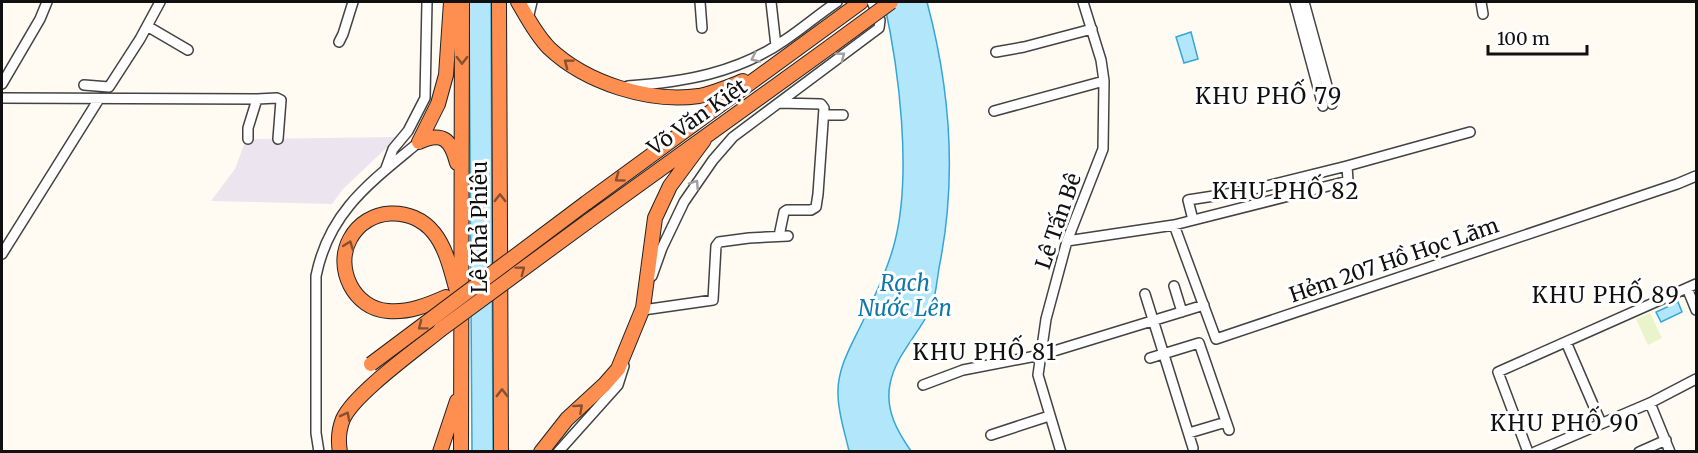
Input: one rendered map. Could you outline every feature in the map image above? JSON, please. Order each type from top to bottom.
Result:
[{"type":"highway","points":[[419,142],[438,104],[446,75],[451,2]]},
{"type":"highway","name":"Lê Khả Phiêu","points":[[461,452],[462,2]]},
{"type":"highway","name":"Lê Khả Phiêu","points":[[499,2],[501,452]]},
{"type":"highway","points":[[518,2],[548,47],[566,62],[597,80],[621,87],[653,90],[682,97],[700,95],[723,90],[769,68]]},
{"type":"highway","name":"Võ Văn Kiệt","points":[[586,203],[861,2]]},
{"type":"highway","name":"Võ Văn Kiệt","points":[[340,452],[339,434],[343,419],[371,386],[440,330],[891,2]]},
{"type":"highway","points":[[419,142],[438,137],[449,143],[462,179]]},
{"type":"highway","points":[[541,452],[567,419],[618,369],[643,310],[654,225],[662,201],[670,186],[704,140]]},
{"type":"highway","points":[[461,305],[446,257],[435,234],[420,220],[402,213],[376,215],[362,224],[350,238],[344,258],[352,289],[368,305],[388,311],[410,310],[435,302],[492,269],[586,203]]},
{"type":"highway","points":[[371,364],[586,203]]},
{"type":"highway","points":[[440,452],[460,390]]},
{"type":"street","points":[[2,84],[40,19],[47,2]]},
{"type":"street","points":[[2,254],[102,99],[160,2]]},
{"type":"street","points":[[339,42],[353,2]]},
{"type":"street","points":[[385,170],[393,150],[408,131],[425,98],[427,2]]},
{"type":"street","points":[[528,19],[532,2]]},
{"type":"street","points":[[700,2],[702,28]]},
{"type":"street","points":[[771,2],[776,46]]},
{"type":"street","points":[[653,90],[665,84],[729,69],[776,46],[837,2]]},
{"type":"street","points":[[646,293],[667,235],[684,202],[713,160],[733,137],[879,28],[880,20],[872,2]]},
{"type":"street","name":"Lê Tấn Bê","points":[[1061,452],[1048,416],[1038,375],[1046,319],[1067,242],[1103,149],[1104,81],[1101,60],[1083,2]]},
{"type":"street","points":[[1295,2],[1327,105],[1304,2]]},
{"type":"street","points":[[1481,2],[1483,14]]},
{"type":"street","points":[[147,26],[188,50]]},
{"type":"street","points":[[996,52],[1092,29]]},
{"type":"street","points":[[994,111],[1104,81]]},
{"type":"street","points":[[84,86],[109,87]]},
{"type":"street","points":[[2,98],[277,98],[281,100],[278,139]]},
{"type":"street","points":[[248,139],[248,128],[257,99]]},
{"type":"street","points":[[643,310],[711,302],[714,297],[716,246],[719,242],[741,238],[783,236],[784,212],[811,210],[816,207],[819,194],[823,105],[779,103]]},
{"type":"street","points":[[824,115],[843,115]]},
{"type":"street","points":[[1192,220],[1188,200],[1246,191],[1470,132]]},
{"type":"street","points":[[319,452],[316,433],[316,276],[320,255],[325,242],[350,202],[419,142]]},
{"type":"street","points":[[1067,242],[1174,225],[1348,181],[1347,166]]},
{"type":"street","name":"Hẻm 207 Hồ Học Lãm","points":[[1174,225],[1216,339],[1696,176]]},
{"type":"street","points":[[654,225],[667,235]]},
{"type":"street","points":[[1528,452],[1498,372],[1696,284]]},
{"type":"street","points":[[1174,285],[1182,312]]},
{"type":"street","points":[[1686,288],[1696,310]]},
{"type":"street","points":[[1145,294],[1193,448]]},
{"type":"street","points":[[924,385],[963,370],[1041,355],[1204,305]]},
{"type":"street","points":[[558,452],[618,385],[632,338]]},
{"type":"street","points":[[1566,342],[1601,423]]},
{"type":"street","points":[[1150,358],[1199,343],[1228,426],[1189,433]]},
{"type":"street","points":[[1535,452],[1650,403],[1696,379]]},
{"type":"street","points":[[1650,403],[1670,452]]},
{"type":"street","points":[[992,435],[1048,416]]},
{"type":"street","points":[[1639,452],[1666,440]]},
{"type":"shaded area","points":[[398,137],[343,189],[332,204],[211,201],[235,169],[246,139]]},
{"type":"green space","points":[[1650,313],[1662,338],[1648,345],[1636,319]]},
{"type":"water","points":[[469,2],[491,2],[493,451],[472,451]]},
{"type":"water","name":"Rạch Nước Lên","points":[[884,2],[927,2],[946,101],[948,201],[945,235],[933,303],[897,364],[890,384],[889,403],[893,420],[911,451],[849,451],[839,408],[838,384],[846,356],[877,292],[892,251],[900,214],[903,184],[899,89]]},
{"type":"water","points":[[1191,32],[1198,59],[1184,63],[1176,37]]},
{"type":"water","points":[[1678,302],[1682,312],[1661,322],[1656,312]]},
{"type":"district","name":"KHU PHỐ 79","points":[[1269,96]]},
{"type":"district","name":"KHU PHỐ 82","points":[[1286,191]]},
{"type":"district","name":"KHU PHỐ 89","points":[[1606,295]]},
{"type":"district","name":"KHU PHỐ 81","points":[[985,352]]},
{"type":"district","name":"KHU PHỐ 90","points":[[1565,423]]}]
